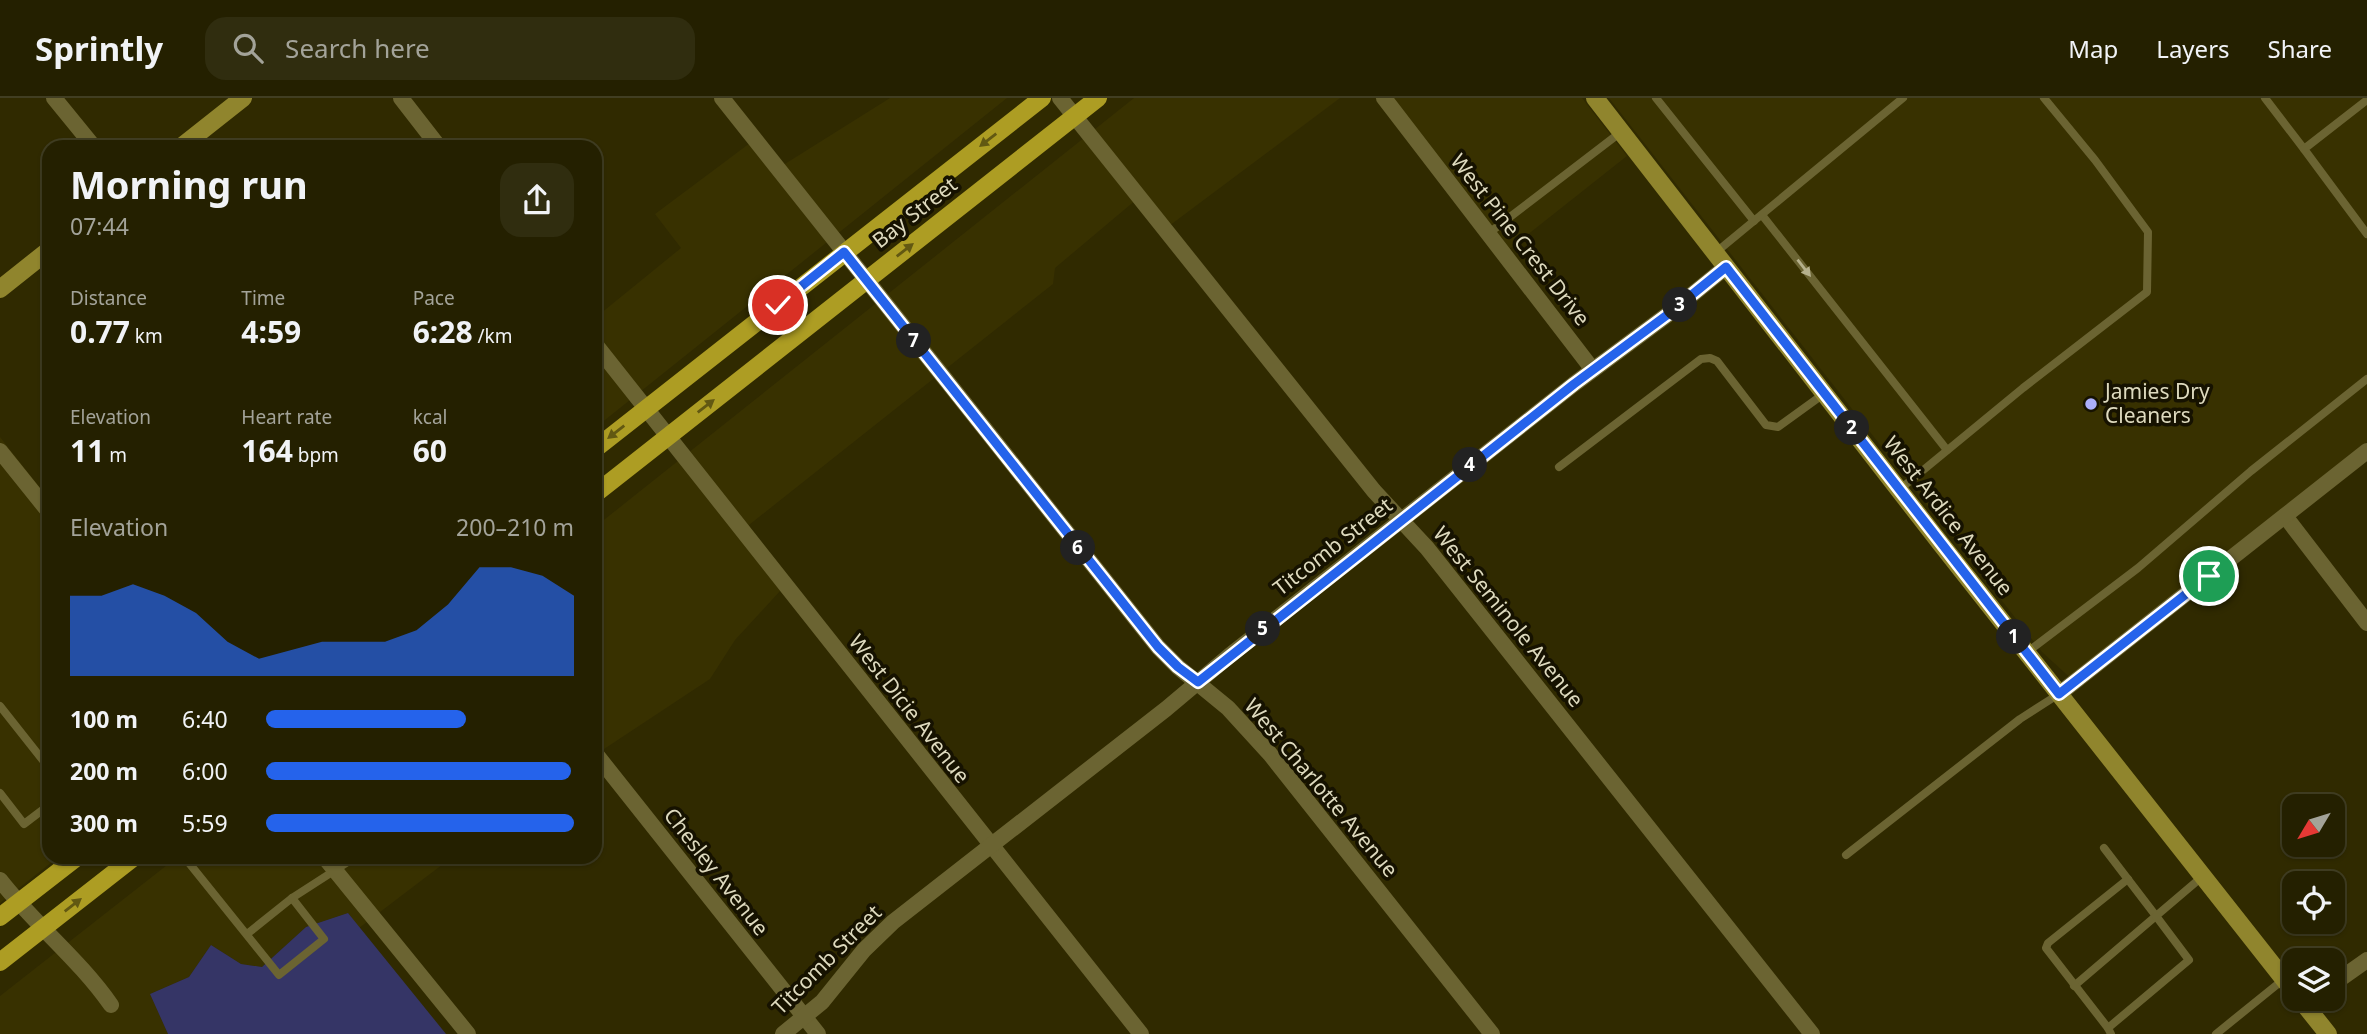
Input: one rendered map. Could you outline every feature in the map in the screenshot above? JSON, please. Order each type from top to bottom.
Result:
[{"type":"main road","name":"Bay Street","points":[[602,444],[1042,98]]},
{"type":"main road","name":"Bay Street","points":[[602,488],[1098,98]]},
{"type":"main road","points":[[0,917],[68,864]]},
{"type":"main road","points":[[0,962],[125,864]]},
{"type":"street","points":[[54,98],[88,140]]},
{"type":"street","points":[[190,140],[243,98]]},
{"type":"street","points":[[401,98],[434,140]]},
{"type":"street","name":"West Charlotte Avenue","points":[[722,98],[1158,647],[1228,708],[1269,754],[1492,1034]]},
{"type":"street","name":"West Seminole Avenue","points":[[1060,98],[1374,491],[1427,548],[1812,1034]]},
{"type":"street","name":"West Pine Crest Drive","points":[[1384,98],[1593,370]]},
{"type":"street","name":"West Ardice Avenue","points":[[1595,98],[2026,653],[2282,974]]},
{"type":"street","points":[[0,289],[42,256]]},
{"type":"street","name":"Titcomb Street","points":[[783,1034],[821,1002],[864,950],[887,929],[1401,520],[1667,315],[1721,260]]},
{"type":"street","name":"West Dicie Avenue","points":[[602,353],[1141,1034]]},
{"type":"street","points":[[0,451],[42,503]]},
{"type":"street","points":[[2059,694],[2367,451]]},
{"type":"street","points":[[2285,516],[2367,623]]},
{"type":"street","name":"Chesley Avenue","points":[[602,762],[818,1034]]},
{"type":"street","points":[[330,864],[468,1034]]},
{"type":"street","points":[[0,880],[18,903],[95,981],[111,1004]]},
{"type":"street","points":[[2345,976],[2367,960]]},
{"type":"street","name":"West Ardice Avenue","points":[[2311,1011],[2328,1034]]},
{"type":"lane","points":[[1656,98],[1758,218],[1947,450]]},
{"type":"lane","points":[[1721,260],[1758,218],[1903,98]]},
{"type":"lane","points":[[1899,490],[2147,292],[2148,232],[2095,160],[2044,98]]},
{"type":"lane","points":[[2265,98],[2367,234]]},
{"type":"lane","points":[[2304,149],[2367,100]]},
{"type":"lane","points":[[1489,233],[1621,132]]},
{"type":"lane","points":[[1559,467],[1701,359],[1717,360],[1766,425],[1773,428],[1825,393]]},
{"type":"lane","points":[[2026,653],[2138,568],[2251,471],[2367,379]]},
{"type":"lane","points":[[1846,855],[2010,727],[2059,694]]},
{"type":"lane","points":[[0,706],[42,759]]},
{"type":"lane","points":[[0,793],[24,824],[42,810]]},
{"type":"lane","points":[[2104,848],[2128,879],[2189,960],[2109,1031],[2046,948],[2048,943],[2128,879]]},
{"type":"lane","points":[[194,864],[279,975],[324,939],[292,898]]},
{"type":"lane","points":[[247,934],[292,898],[346,864]]},
{"type":"lane","points":[[2074,986],[2203,876]]},
{"type":"lane","points":[[2216,1034],[2282,1003]]},
{"type":"shaded area","points":[[890,98],[1007,98],[602,422],[602,312],[681,248],[655,214],[754,140],[780,167]]},
{"type":"shaded area","points":[[1134,98],[1340,98],[1169,226],[1143,194],[1055,268],[1053,284],[749,525],[781,590],[735,640],[710,679],[602,750],[602,521]]},
{"type":"shaded area","points":[[1375,98],[1582,98],[1627,156],[1502,255]]},
{"type":"shaded area","points":[[1609,98],[2367,98],[2367,442],[2076,683],[2042,652]]},
{"type":"shaded area","points":[[0,437],[42,490],[42,864],[49,864],[0,903]]},
{"type":"shaded area","points":[[168,864],[443,864],[359,928],[348,913],[306,927],[262,967],[241,964],[211,945],[189,977],[150,994],[168,1034],[0,1034],[0,996]]},
{"type":"shaded area","points":[[348,913],[446,1034],[168,1034],[150,994],[189,977],[211,945],[241,964],[262,967],[306,927]]},
{"type":"place","name":"Jamies Dry Cleaners","points":[[2091,404]]},
{"type":"route","points":[[778,305],[844,252],[1158,647],[1198,682],[1726,267],[2059,694],[2209,576]]}]
